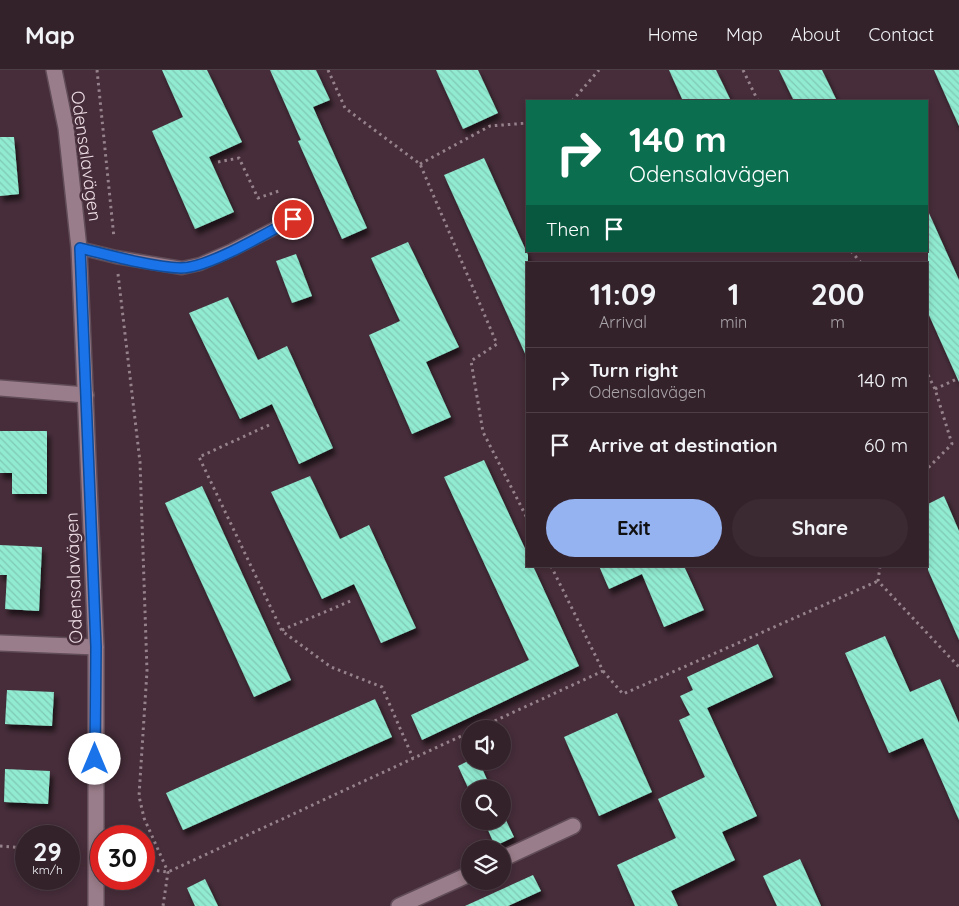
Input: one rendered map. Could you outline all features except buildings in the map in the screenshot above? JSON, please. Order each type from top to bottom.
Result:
[{"type":"street","name":"Odensalavägen","points":[[54,70],[66,128],[80,248],[96,647],[96,906]]},
{"type":"street","points":[[0,388],[86,395]]},
{"type":"street","points":[[0,643],[96,647]]},
{"type":"street","points":[[511,855],[573,826]]},
{"type":"street","points":[[399,906],[461,878]]},
{"type":"lane","name":"Odensalavägen","points":[[80,248],[116,257],[182,268],[232,250],[293,219]]},
{"type":"path","points":[[97,70],[116,257],[140,462],[147,671],[139,796],[144,818],[168,872],[163,906]]},
{"type":"path","points":[[328,70],[345,108],[420,164],[497,344],[471,361],[472,370],[484,432],[526,516]]},
{"type":"path","points":[[573,100],[599,70]]},
{"type":"path","points":[[743,70],[758,100]]},
{"type":"path","points":[[420,164],[490,126],[526,123]]},
{"type":"path","points":[[218,162],[240,158],[258,198],[279,191]]},
{"type":"path","points":[[852,252],[860,262]]},
{"type":"path","points":[[928,375],[935,389],[952,444],[928,468]]},
{"type":"path","points":[[935,389],[959,378]]},
{"type":"path","points":[[269,425],[199,457],[282,631],[331,667],[382,687],[412,758]]},
{"type":"path","points":[[551,567],[603,671],[623,694],[878,581]]},
{"type":"path","points":[[878,581],[880,567]]},
{"type":"path","points":[[878,581],[959,667]]},
{"type":"path","points":[[282,631],[353,600]]},
{"type":"path","points":[[497,720],[603,671]]},
{"type":"path","points":[[155,870],[168,872],[461,736]]},
{"type":"path","points":[[0,846],[15,847]]},
{"type":"route","points":[[95,759],[96,647],[80,248],[116,257],[182,268],[200,264],[232,250],[293,219]]}]
